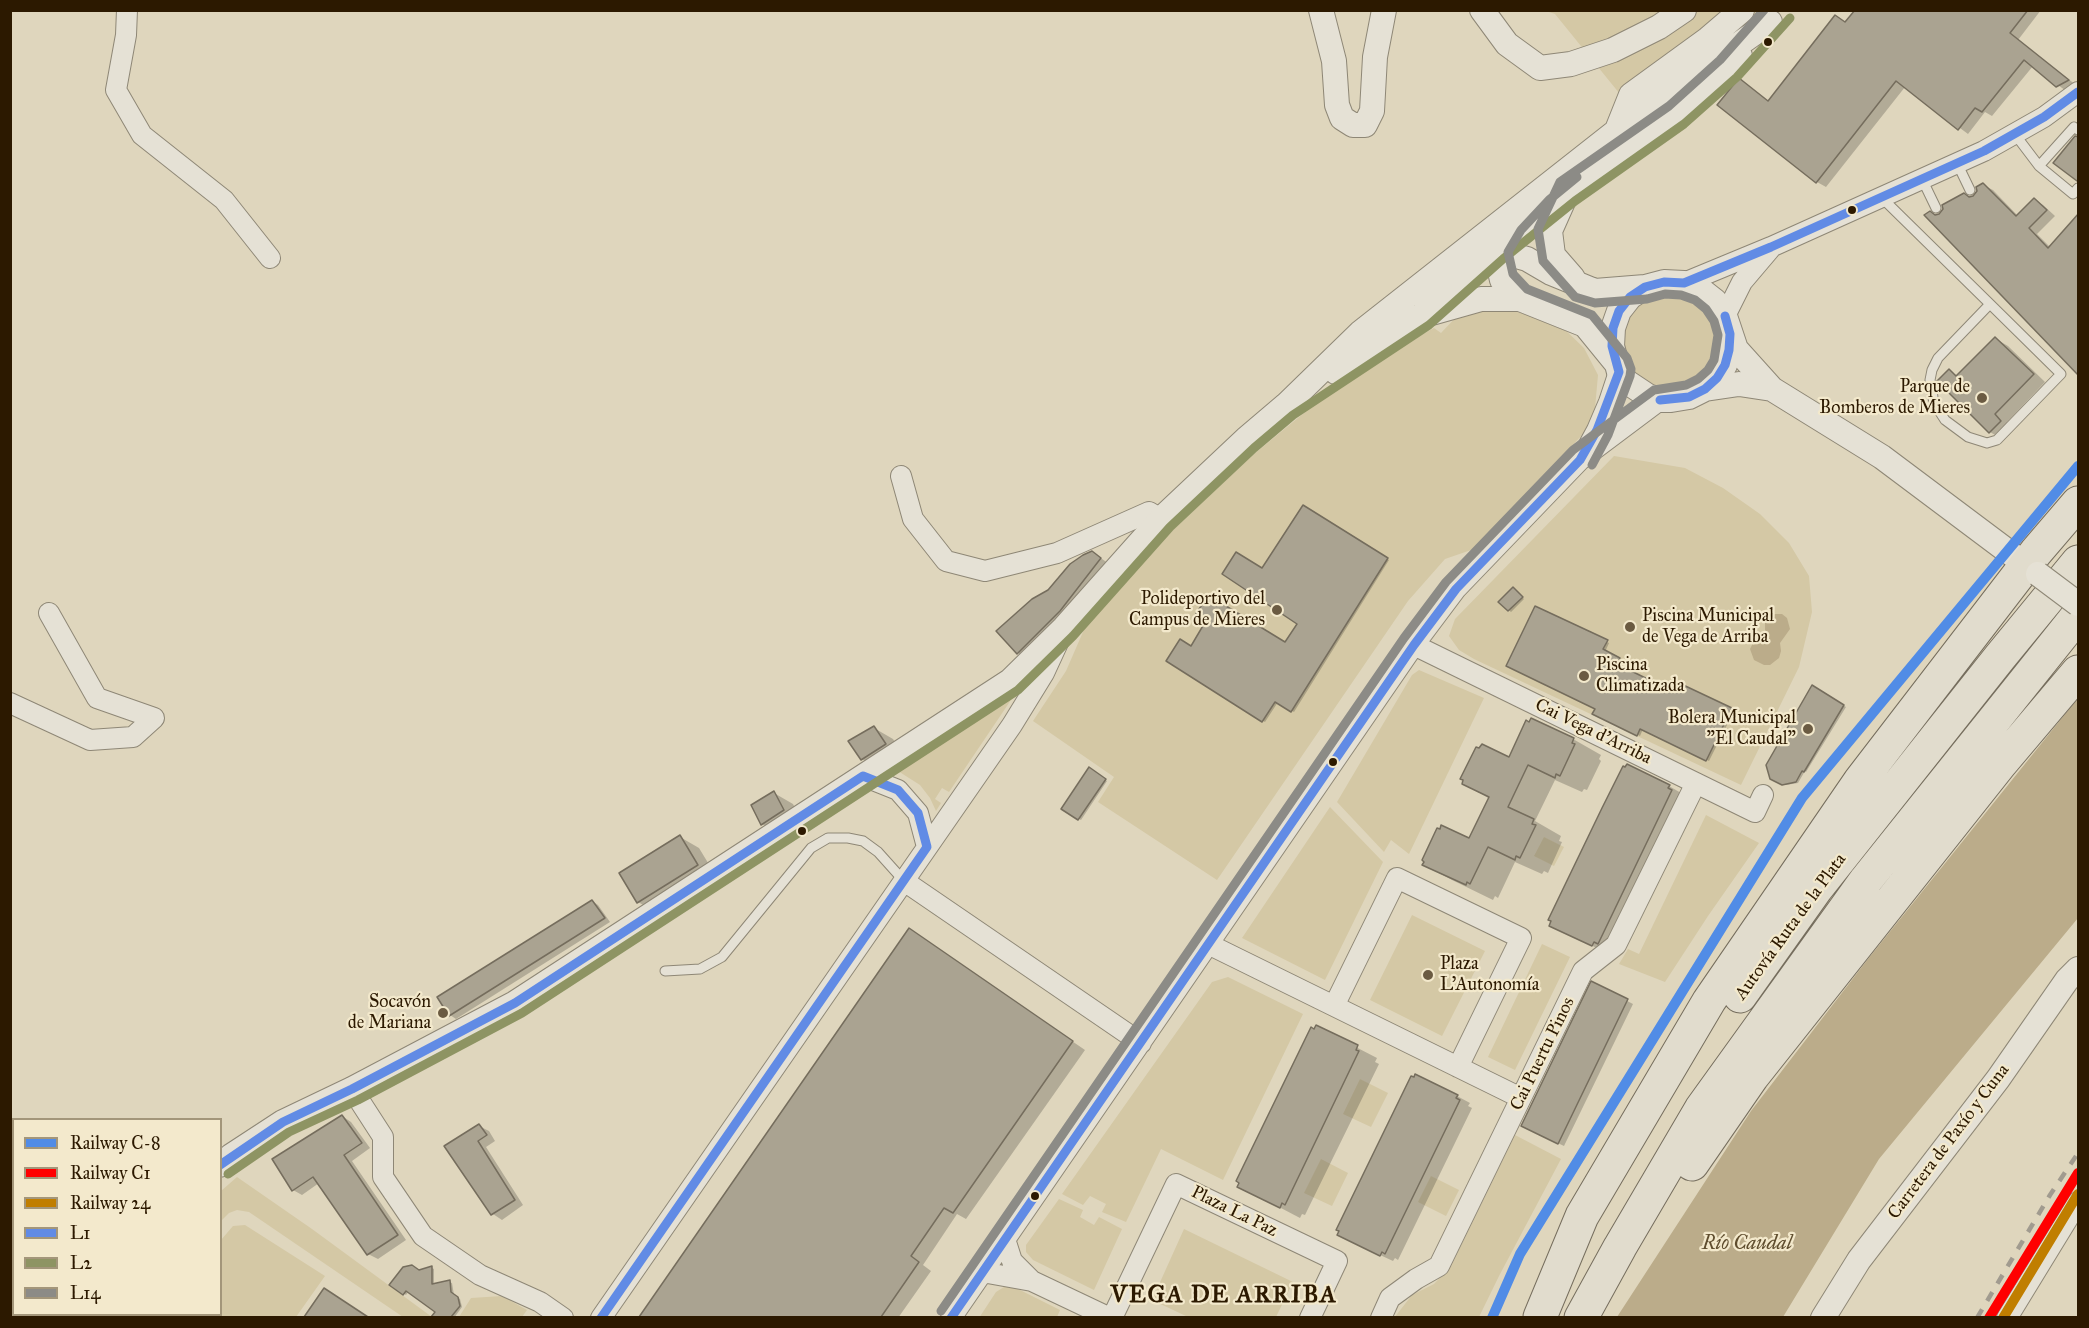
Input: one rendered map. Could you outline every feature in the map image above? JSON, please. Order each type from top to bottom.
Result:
[{"type":"highway","points":[[1540,1317],[1582,1216],[1709,1001],[1860,780],[2079,503]]},
{"type":"highway","name":"Autovía Ruta de la Plata","points":[[1540,1317],[1681,1080],[1816,889],[2000,657],[2079,562]]},
{"type":"highway","name":"Autovía Ruta de la Plata","points":[[1581,1317],[1701,1109],[1866,880],[2079,615]]},
{"type":"highway","points":[[1589,1317],[1752,1077],[1994,772],[2079,672]]},
{"type":"street","points":[[127,10],[126,35],[116,90],[142,135],[224,200],[270,258]]},
{"type":"street","points":[[1321,10],[1334,61],[1337,105],[1342,118],[1353,125],[1365,125],[1372,111],[1375,57],[1384,10]]},
{"type":"street","points":[[1482,10],[1507,44],[1540,68],[1571,64],[1614,50],[1659,27],[1684,10]]},
{"type":"street","points":[[1580,286],[1553,255],[1550,231],[1568,191],[1617,130],[1631,95],[1708,39],[1742,10]]},
{"type":"street","points":[[222,1164],[283,1122],[352,1089],[515,1003],[1010,681],[1064,628],[1161,519],[1246,439],[1286,405],[1360,333],[1617,130],[1776,16]]},
{"type":"street","points":[[1286,405],[1422,315],[1495,250],[1568,191],[1676,115],[1728,69],[1776,16]]},
{"type":"street","points":[[1684,283],[1772,247],[1957,163],[2044,117],[2079,92]]},
{"type":"street","points":[[1520,299],[1502,280],[1495,250],[1511,223],[1541,191]]},
{"type":"street","points":[[1706,389],[1717,378],[1725,364],[1729,350],[1727,325],[1742,282],[1772,247]]},
{"type":"street","points":[[1412,291],[1440,286],[1475,257],[1495,250],[1527,259],[1551,273],[1595,291],[1645,287],[1664,282],[1684,283],[1701,290],[1715,301],[1736,349],[1772,389],[1882,457],[2079,604]]},
{"type":"street","points":[[1580,460],[1610,402],[1618,368],[1612,346],[1613,328],[1619,311],[1630,297],[1645,287]]},
{"type":"street","points":[[1422,315],[1480,299],[1520,299],[1585,325],[1627,382],[1636,389],[1660,400],[1689,397],[1706,389],[1739,384],[1772,389]]},
{"type":"street","points":[[951,1317],[1414,645],[1456,589],[1580,460],[1660,400]]},
{"type":"street","points":[[901,476],[913,519],[946,561],[985,571],[1057,553],[1149,512],[1161,519]]},
{"type":"street","points":[[10,703],[90,740],[133,737],[154,718],[97,698],[49,613]]},
{"type":"street","points":[[601,1317],[1012,724],[1044,673],[1064,628]]},
{"type":"street","name":"Cai Vega d'Arriba","points":[[1414,645],[1755,812],[1763,795]]},
{"type":"street","points":[[863,776],[898,790],[918,813],[927,847]]},
{"type":"street","name":"Cai Puertu Pinos","points":[[1381,1317],[1390,1298],[1439,1266],[1583,971],[1616,945],[1696,783]]},
{"type":"street","points":[[1334,1006],[1397,878],[1521,938],[1458,1067]]},
{"type":"street","points":[[904,880],[1141,1043]]},
{"type":"street","points":[[1208,944],[1521,1098]]},
{"type":"street","name":"Carretera de Paxío y Cuna","points":[[1823,1317],[1859,1260],[2075,976]]},
{"type":"street","points":[[352,1089],[383,1137],[383,1177],[423,1236],[535,1310],[563,1317]]},
{"type":"street","name":"Plaza La Paz","points":[[1111,1317],[1176,1184],[1337,1261],[1310,1317]]},
{"type":"street","points":[[2007,1317],[2079,1202]]},
{"type":"street","points":[[1005,1239],[1012,1262],[1032,1281]]},
{"type":"street","points":[[982,1272],[1032,1281],[1111,1317]]},
{"type":"lane","points":[[2039,166],[2074,127],[2079,130]]},
{"type":"lane","points":[[2014,134],[2039,166],[2073,194],[2079,188]]},
{"type":"lane","points":[[1957,163],[1970,190]]},
{"type":"lane","points":[[1922,179],[1936,208]]},
{"type":"lane","points":[[1881,197],[1990,304],[2061,374],[1997,440],[1987,443],[1968,437],[1945,420],[1934,403],[1930,380],[1938,358],[1990,304]]},
{"type":"lane","points":[[665,971],[700,969],[722,957],[811,848],[828,838],[862,841],[878,852],[904,880]]},
{"type":"shaded area","points":[[1546,11],[1771,11],[1641,120],[1555,14]]},
{"type":"shaded area","points":[[1671,291],[1693,297],[1707,309],[1715,324],[1719,341],[1716,358],[1710,370],[1697,382],[1681,389],[1664,391],[1644,384],[1622,358],[1626,314],[1638,301]]},
{"type":"shaded area","points":[[1507,309],[1558,323],[1584,348],[1598,375],[1595,408],[1585,432],[1474,549],[1445,559],[1408,601],[1217,880],[1098,802],[1114,777],[1033,721],[1066,671],[1086,625],[1139,562],[1248,459],[1355,371],[1434,328],[1441,333],[1459,314]]},
{"type":"shaded area","name":"Piscina Municipal de Vega de Arriba","points":[[1614,456],[1685,468],[1723,488],[1760,514],[1789,543],[1809,576],[1812,612],[1799,667],[1741,785],[1474,659],[1459,650],[1449,636],[1455,619]]},
{"type":"shaded area","points":[[1419,670],[1484,698],[1409,854],[1391,840],[1384,852],[1337,802],[1412,675]]},
{"type":"shaded area","points":[[1013,697],[949,792],[942,788],[935,799],[941,803],[936,811],[920,785],[898,771]]},
{"type":"shaded area","points":[[1330,807],[1383,862],[1325,980],[1242,938]]},
{"type":"shaded area","points":[[1706,815],[1759,843],[1665,982],[1619,964],[1628,949],[1639,954]]},
{"type":"shaded area","points":[[1544,837],[1564,847],[1554,866],[1534,856]]},
{"type":"shaded area","points":[[1412,915],[1485,951],[1442,1036],[1370,1000]]},
{"type":"shaded area","points":[[1542,944],[1570,957],[1515,1070],[1488,1057]]},
{"type":"shaded area","points":[[1228,977],[1303,1014],[1223,1180],[1161,1149],[1126,1222],[1102,1212],[1106,1204],[1090,1196],[1083,1205],[1062,1194],[1212,982]]},
{"type":"shaded area","points":[[1360,1079],[1388,1093],[1371,1127],[1343,1114]]},
{"type":"shaded area","points":[[1515,1135],[1561,1159],[1479,1317],[1394,1318],[1412,1295],[1434,1284],[1451,1266]]},
{"type":"shaded area","points":[[1321,1159],[1348,1173],[1332,1206],[1304,1193]]},
{"type":"shaded area","points":[[1431,1176],[1459,1190],[1446,1216],[1418,1202]]},
{"type":"shaded area","points":[[237,1177],[432,1317],[403,1317],[249,1212],[237,1210],[229,1213],[222,1220],[222,1190]]},
{"type":"shaded area","points":[[1059,1199],[1083,1210],[1080,1217],[1094,1225],[1099,1217],[1122,1229],[1094,1290],[1033,1260],[1026,1252],[1026,1245]]},
{"type":"shaded area","points":[[245,1225],[325,1276],[296,1317],[169,1317],[222,1316],[222,1239],[233,1226]]},
{"type":"shaded area","points":[[1184,1229],[1293,1282],[1276,1317],[1188,1317],[1152,1300]]},
{"type":"shaded area","points":[[1004,1287],[1014,1287],[1060,1310],[1057,1317],[979,1318],[996,1292]]},
{"type":"shaded area","points":[[502,1296],[527,1310],[522,1317],[459,1317],[471,1298]]},
{"type":"water","points":[[1775,614],[1782,614],[1787,618],[1790,629],[1780,643],[1779,658],[1770,665],[1764,665],[1754,660],[1750,649],[1755,639],[1765,633],[1765,622]]},
{"type":"water","name":"Río Caudal","points":[[2078,698],[2078,918],[1879,1159],[1783,1317],[1617,1317],[1751,1111],[1868,959]]},
{"type":"building","points":[[1855,10],[2028,10],[2010,33],[2069,80],[2056,87],[2024,60],[1982,112],[1975,108],[1958,130],[1896,81],[1816,183],[1717,105],[1739,78],[1768,101],[1835,15],[1845,22]]},
{"type":"building","points":[[2075,136],[2079,137],[2079,181],[2053,163]]},
{"type":"building","points":[[1983,183],[2016,216],[2034,198],[2047,210],[2029,228],[2048,248],[2079,213],[2079,376],[1924,215],[1930,211],[1935,215],[1939,214],[1943,209],[1942,205],[1964,193],[1969,197],[1973,196],[1977,191],[1976,187]]},
{"type":"building","name":"Parque de Bomberos de Mieres","points":[[1995,337],[2034,374],[1995,414],[2001,421],[1989,433],[1937,381],[1949,369],[1956,376]]},
{"type":"building","name":"Polideportivo del Campus de Mieres","points":[[1303,505],[1388,558],[1291,712],[1275,702],[1262,722],[1166,661],[1180,639],[1191,646],[1204,624],[1194,617],[1208,595],[1285,642],[1297,624],[1222,574],[1236,552],[1262,568]]},
{"type":"building","points":[[1092,551],[1101,558],[1060,611],[1017,654],[996,631],[1032,599],[1048,590],[1070,564]]},
{"type":"building","points":[[1513,587],[1523,597],[1508,611],[1498,602]]},
{"type":"building","name":"Piscina Climatizada","points":[[1535,606],[1608,640],[1603,649],[1620,658],[1617,664],[1674,692],[1679,683],[1732,708],[1706,761],[1640,729],[1637,736],[1592,714],[1595,709],[1506,666]]},
{"type":"building","name":"Bolera Municipal \"El Caudal\"","points":[[1812,685],[1844,705],[1804,772],[1802,771],[1796,782],[1782,785],[1770,779],[1766,765]]},
{"type":"building","points":[[1531,718],[1574,738],[1572,743],[1575,744],[1560,776],[1556,774],[1555,778],[1528,765],[1508,807],[1534,819],[1532,824],[1536,825],[1520,858],[1516,856],[1515,860],[1488,847],[1470,884],[1467,882],[1466,885],[1422,865],[1424,862],[1422,860],[1437,828],[1440,829],[1441,825],[1469,838],[1489,797],[1462,784],[1463,780],[1460,779],[1476,747],[1479,748],[1482,744],[1509,757],[1526,720],[1529,722]]},
{"type":"building","points":[[874,726],[886,744],[861,760],[848,741]]},
{"type":"building","points":[[1627,764],[1670,785],[1668,788],[1672,790],[1598,944],[1594,942],[1592,946],[1549,926],[1551,921],[1548,920],[1623,766]]},
{"type":"building","points":[[1089,767],[1106,779],[1078,820],[1061,809]]},
{"type":"building","points":[[774,791],[784,810],[761,825],[751,805]]},
{"type":"building","points":[[680,835],[698,865],[637,903],[619,873]]},
{"type":"building","points":[[592,900],[605,918],[449,1016],[437,997]]},
{"type":"building","points":[[909,928],[1073,1041],[953,1213],[944,1208],[911,1256],[919,1262],[881,1317],[639,1317]]},
{"type":"building","points":[[1591,981],[1628,999],[1558,1144],[1521,1126]]},
{"type":"building","points":[[1316,1025],[1358,1045],[1356,1050],[1359,1051],[1285,1205],[1282,1203],[1280,1208],[1237,1187],[1239,1183],[1236,1181],[1311,1027],[1314,1029]]},
{"type":"building","points":[[1415,1074],[1458,1095],[1456,1098],[1460,1100],[1385,1254],[1382,1252],[1380,1256],[1337,1235],[1339,1231],[1336,1230],[1411,1076],[1414,1077]]},
{"type":"building","points":[[342,1115],[362,1143],[344,1155],[398,1235],[367,1255],[313,1177],[292,1191],[272,1159]]},
{"type":"building","points":[[479,1124],[487,1135],[478,1141],[515,1200],[491,1215],[444,1146]]},
{"type":"building","points":[[412,1265],[419,1270],[432,1266],[432,1284],[450,1280],[451,1292],[458,1297],[460,1306],[451,1317],[431,1317],[435,1312],[406,1291],[403,1295],[389,1285],[403,1267]]},
{"type":"building","points":[[324,1288],[368,1317],[304,1317]]},
{"type":"railway","points":[[1977,1318],[2050,1195],[2078,1153]]},
{"type":"rail line","name":"C-8","points":[[1492,1318],[1520,1254],[1802,798],[2078,466]]},
{"type":"rail line","name":"C1","points":[[1989,1318],[2078,1173]]},
{"type":"rail line","name":"24","points":[[2003,1318],[2078,1194]]},
{"type":"transit line","name":"L14","points":[[941,1311],[1404,638],[1446,582],[1573,450],[1654,390],[1686,385],[1698,379],[1708,370],[1714,360],[1718,335],[1714,321],[1706,309],[1695,300],[1681,295],[1665,294],[1647,299],[1595,303],[1575,297],[1543,261],[1538,229],[1560,182],[1669,106],[1720,60],[1764,10]]},
{"type":"transit line","name":"L2","points":[[228,1174],[289,1132],[358,1100],[522,1013],[1018,690],[1073,636],[1170,527],[1254,448],[1293,415],[1429,325],[1503,259],[1575,201],[1684,124],[1737,77],[1790,18]]},
{"type":"transit line","name":"L1","points":[[951,1318],[1414,645],[1456,589],[1580,460],[1597,430],[1619,372],[1612,346],[1613,328],[1619,311],[1630,297],[1645,287],[1664,282],[1684,283],[1771,247],[1984,151],[2044,117],[2078,92]]},
{"type":"transit line","name":"L14","points":[[1577,177],[1549,200],[1521,230],[1508,252],[1513,274],[1527,289],[1592,315],[1627,358],[1631,369],[1630,376],[1608,435],[1592,465]]},
{"type":"transit line","name":"L1","points":[[1660,400],[1689,397],[1705,389],[1717,378],[1725,365],[1729,350],[1730,334],[1725,316]]},
{"type":"transit line","name":"L1","points":[[222,1164],[283,1122],[352,1089],[515,1003],[863,776],[898,790],[918,813],[927,847],[601,1318]]},
{"type":"place","name":"Parque de Bomberos de Mieres","points":[[1982,398]]},
{"type":"place","name":"Polideportivo del Campus de Mieres","points":[[1277,610]]},
{"type":"place","name":"Piscina Municipal de Vega de Arriba","points":[[1630,627]]},
{"type":"place","name":"Piscina Climatizada","points":[[1584,676]]},
{"type":"place","name":"Bolera Municipal \"El Caudal\"","points":[[1808,729]]},
{"type":"place","name":"Plaza L'Autonomía","points":[[1428,975]]},
{"type":"place","name":"Socavón de Mariana","points":[[443,1013]]},
{"type":"district","name":"VEGA DE ARRIBA","points":[[1224,1296]]}]
